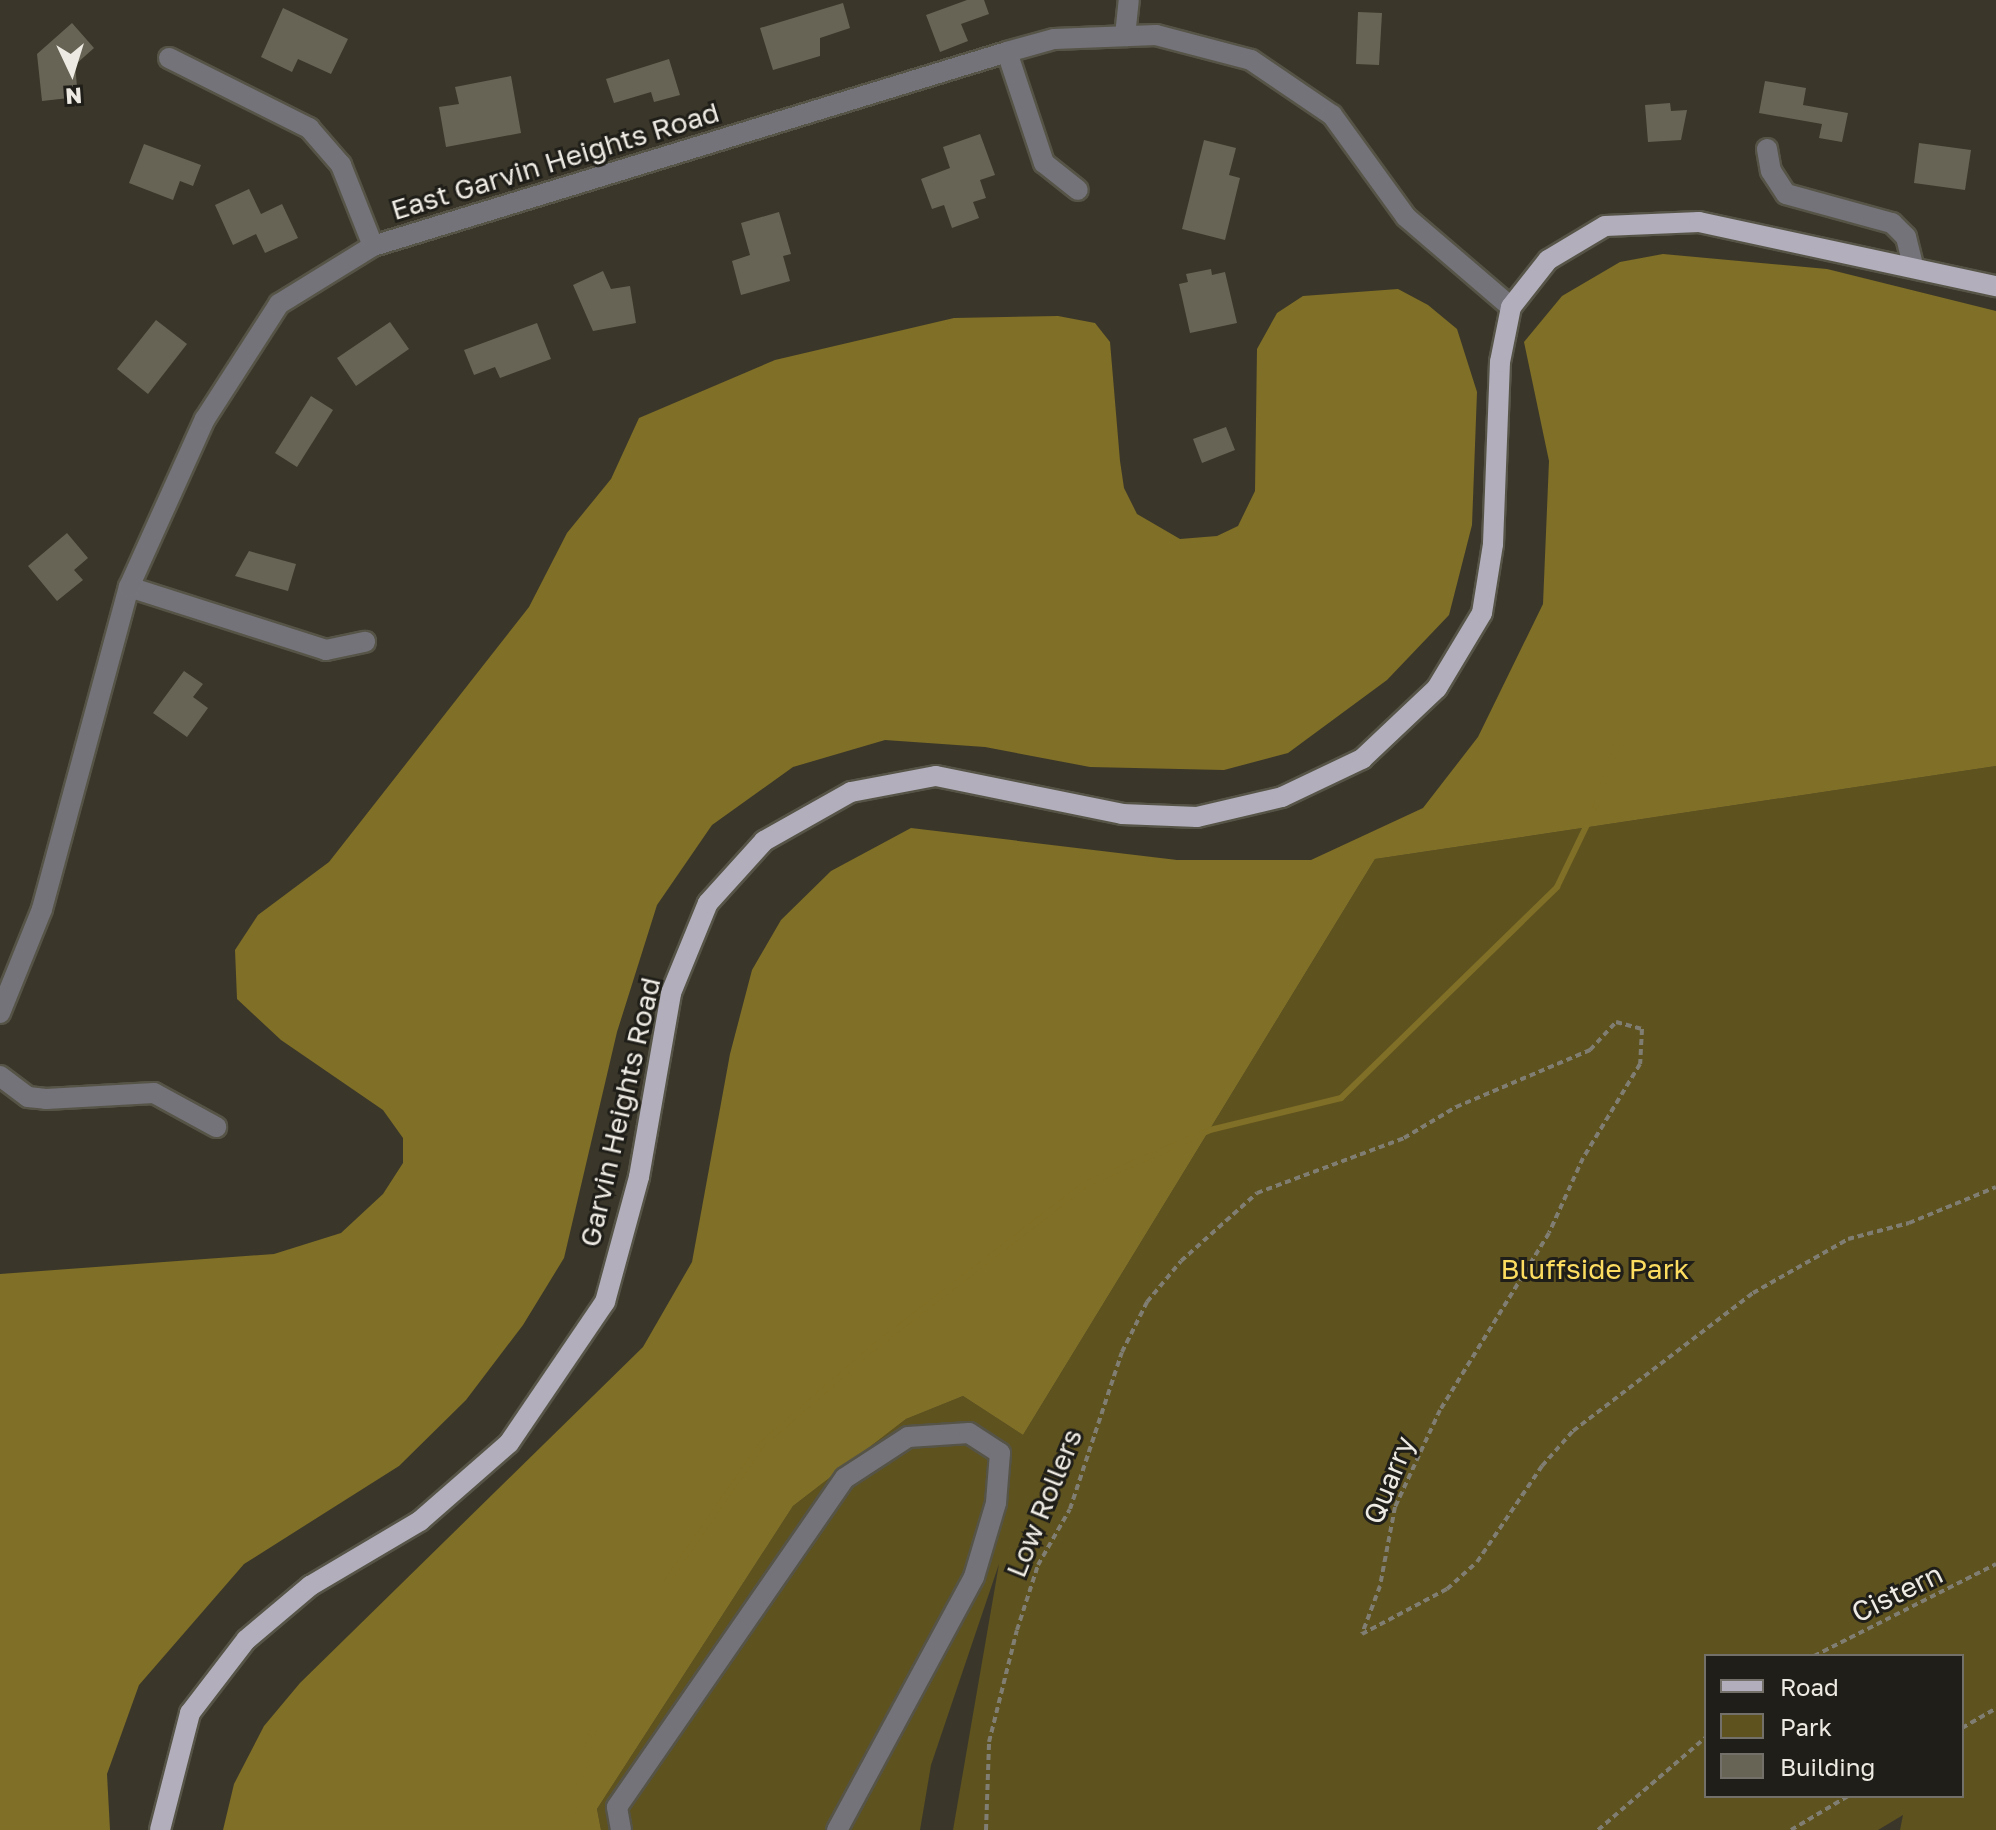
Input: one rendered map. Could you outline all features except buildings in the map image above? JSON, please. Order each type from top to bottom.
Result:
[{"type":"main road","name":"Garvin Heights Road","points":[[160,1830],[190,1713],[246,1640],[310,1586],[420,1521],[509,1443],[605,1302],[639,1177],[671,993],[708,903],[764,841],[851,792],[936,776],[1122,814],[1197,817],[1282,797],[1362,759],[1437,688],[1482,613],[1493,544],[1500,362],[1511,307],[1548,260],[1605,226],[1699,222],[1996,286]]},
{"type":"street","points":[[1125,36],[1129,0]]},
{"type":"street","name":"East Garvin Heights Road","points":[[0,1013],[42,909],[129,587],[205,419],[279,304],[373,246],[1054,39],[1156,35],[1251,60],[1332,115],[1406,217],[1511,307]]},
{"type":"street","points":[[1007,52],[1044,163],[1078,190]]},
{"type":"street","points":[[169,58],[309,128],[341,165],[373,246]]},
{"type":"street","points":[[1767,149],[1771,171],[1786,194],[1892,223],[1906,237],[1914,268]]},
{"type":"street","points":[[129,587],[326,650],[365,642]]},
{"type":"street","points":[[0,1076],[28,1097],[46,1099],[154,1093],[216,1127]]},
{"type":"street","points":[[621,1830],[617,1807],[845,1478],[908,1437],[969,1433],[1000,1453],[996,1503],[974,1577],[837,1830]]},
{"type":"path","name":"Quarry","points":[[1257,1193],[1404,1138],[1456,1107],[1590,1050],[1616,1022],[1642,1029],[1640,1064],[1583,1158],[1549,1233],[1440,1410],[1395,1507],[1380,1586],[1362,1634],[1447,1589],[1477,1562],[1542,1466],[1573,1431],[1753,1293],[1848,1239],[1909,1223],[1996,1187]]},
{"type":"path","name":"Low Rollers","points":[[986,1830],[989,1742],[1017,1630],[1038,1565],[1070,1509],[1122,1352],[1147,1302],[1181,1261],[1257,1193]]},
{"type":"path","name":"Cistern","points":[[1818,1654],[1996,1564]]},
{"type":"path","points":[[1964,1727],[1996,1708]]},
{"type":"path","points":[[1598,1830],[1704,1739]]},
{"type":"path","points":[[1791,1830],[1845,1798]]},
{"type":"green space","name":"Bluffside Park","points":[[1996,766],[1996,1830],[1900,1830],[1903,1815],[1878,1830],[953,1830],[999,1564],[931,1765],[920,1830],[601,1830],[597,1809],[793,1506],[906,1419],[963,1396],[1023,1435],[1375,859]]},
{"type":"shaded area","points":[[1663,254],[1827,269],[1996,311],[1996,766],[1375,859],[1023,1435],[963,1396],[906,1419],[793,1506],[597,1809],[601,1830],[223,1830],[234,1784],[264,1726],[300,1683],[643,1347],[692,1262],[730,1054],[752,970],[781,920],[831,871],[911,828],[1177,860],[1311,860],[1423,808],[1478,737],[1543,604],[1549,461],[1524,342],[1562,296],[1620,262]]},
{"type":"shaded area","points":[[1398,289],[1428,305],[1457,329],[1477,392],[1472,525],[1449,615],[1387,680],[1288,753],[1224,770],[1090,767],[985,747],[885,740],[793,767],[712,825],[657,905],[617,1032],[564,1258],[523,1325],[466,1400],[399,1466],[244,1564],[139,1685],[107,1774],[110,1830],[0,1830],[0,1274],[274,1254],[341,1233],[383,1194],[403,1163],[403,1138],[383,1110],[281,1040],[237,999],[235,950],[258,915],[329,862],[529,607],[567,533],[611,479],[639,418],[775,360],[954,318],[1058,316],[1095,323],[1110,342],[1124,488],[1137,514],[1180,539],[1217,536],[1238,526],[1255,491],[1257,349],[1277,313],[1303,296]]},
{"type":"waterway","points":[[568,1830],[592,1733],[669,1579],[761,1445],[874,1347],[1086,1184],[1210,1130],[1341,1098],[1557,887],[1596,806],[1621,732]]}]
